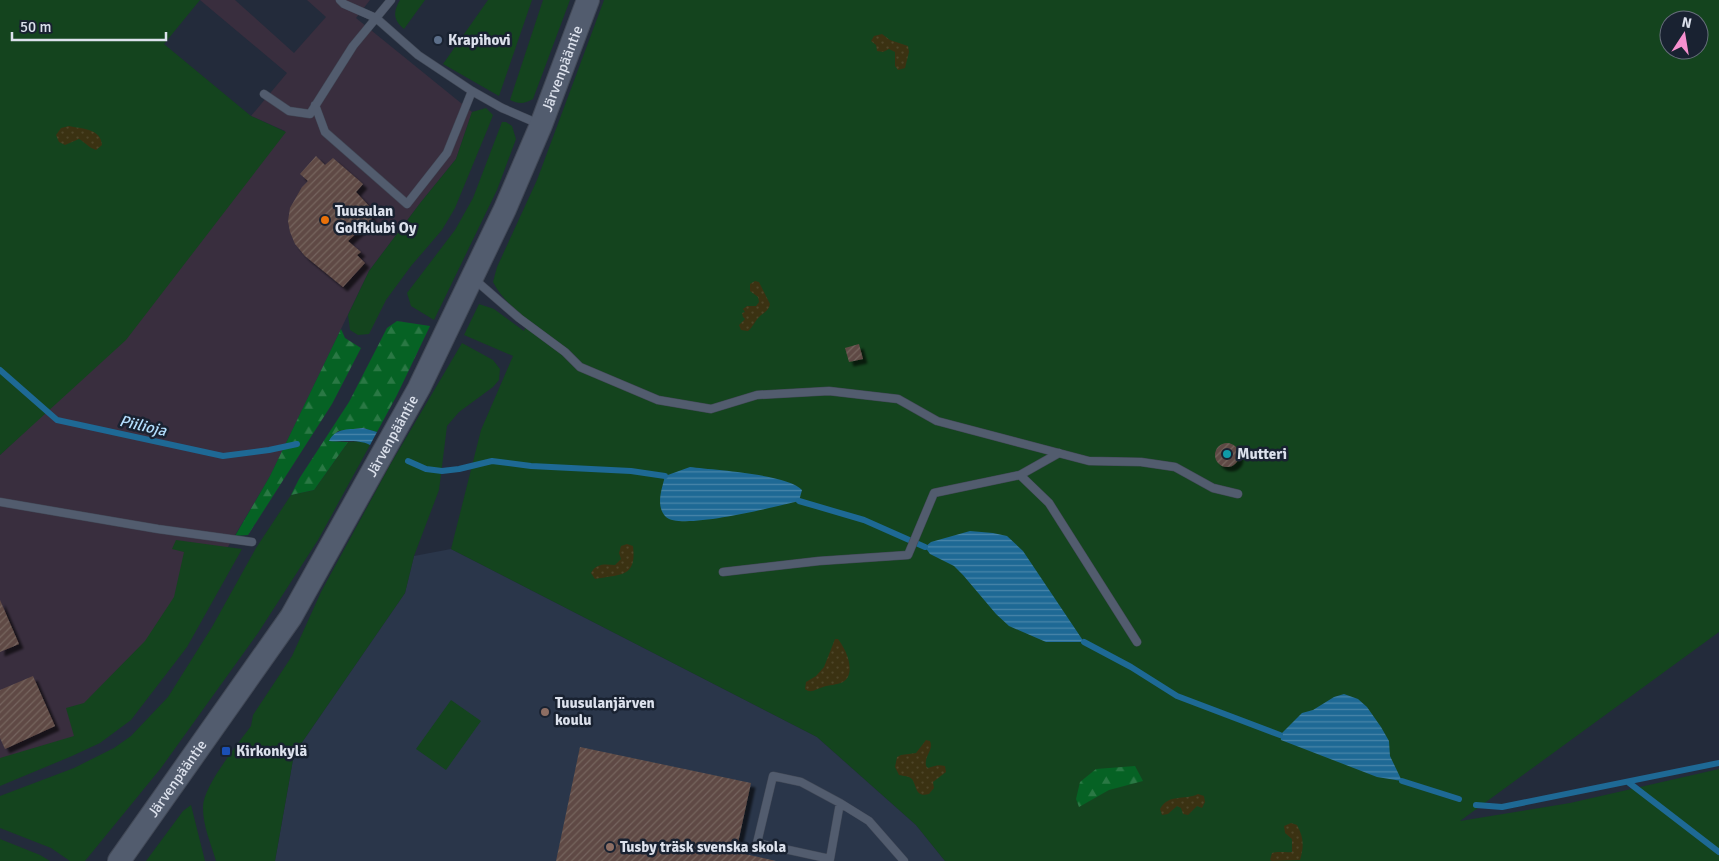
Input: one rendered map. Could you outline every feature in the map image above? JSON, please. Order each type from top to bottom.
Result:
[{"type":"main road","name":"Järvenpääntie","points":[[119,861],[291,618],[420,388],[505,209],[541,125],[588,0]]},
{"type":"main road","name":"Järvenpääntie","points":[[111,861],[134,838]]},
{"type":"lane","points":[[340,0],[344,4],[376,18],[418,55],[472,91],[502,108],[541,125]]},
{"type":"lane","points":[[264,94],[289,111],[310,114],[353,46],[391,0]]},
{"type":"lane","points":[[316,105],[325,132],[407,204],[447,153],[472,91]]},
{"type":"lane","points":[[473,279],[519,318],[565,352],[580,367],[658,400],[711,409],[757,395],[829,391],[898,399],[937,421],[1089,461],[1141,462],[1175,467],[1213,488],[1238,494]]},
{"type":"lane","points":[[723,572],[819,561],[908,555],[934,494],[1020,475],[1060,453]]},
{"type":"lane","points":[[1020,475],[1049,503],[1137,642]]},
{"type":"lane","points":[[0,502],[158,529],[252,542]]},
{"type":"lane","points":[[840,803],[830,859],[757,843],[772,776],[801,782],[840,803],[869,821],[904,861]]},
{"type":"shaded area","points":[[200,0],[235,0],[294,53],[326,17],[307,0],[370,0],[356,18],[472,112],[456,159],[369,271],[270,476],[142,692],[72,751],[0,774],[0,455],[35,422],[285,131],[251,116],[287,73]]},
{"type":"shaded area","name":"Tuusulanjärven koulu","points":[[451,549],[817,737],[916,825],[945,861],[275,861],[294,754],[405,593],[414,556]]},
{"type":"green space","points":[[0,0],[200,0],[164,44],[251,116],[286,132],[126,340],[0,455]]},
{"type":"green space","points":[[400,0],[425,0],[404,29],[395,16]]},
{"type":"green space","points":[[488,0],[532,0],[499,96],[443,64]]},
{"type":"green space","points":[[543,0],[570,0],[533,99],[524,103],[516,102],[510,100]]},
{"type":"green space","points":[[604,0],[1719,0],[1719,632],[1460,821],[1570,803],[1719,769],[1719,861],[945,861],[916,825],[817,737],[451,549],[481,430],[513,356],[464,335],[479,304],[494,309],[524,331],[528,321],[505,299],[493,282],[497,267],[537,180]]},
{"type":"green space","points":[[486,108],[493,115],[455,208],[442,230],[411,266],[386,300],[369,334],[358,335],[350,330],[348,315],[369,271],[456,159],[472,112]]},
{"type":"green space","points":[[502,122],[512,126],[516,139],[497,190],[434,320],[411,306],[407,293],[455,230],[473,198]]},
{"type":"green space","points":[[397,321],[430,326],[377,432],[363,428],[338,431],[329,441],[348,442],[314,490],[291,495],[299,479],[349,402],[387,328]]},
{"type":"green space","points":[[341,329],[345,338],[361,348],[332,404],[248,535],[235,536],[270,476]]},
{"type":"green space","points":[[462,343],[493,360],[500,369],[499,380],[493,387],[459,412],[447,426],[439,490],[414,556],[405,593],[294,754],[275,861],[216,861],[203,815],[204,799],[208,789],[251,726],[253,715],[292,656],[321,592],[390,465]]},
{"type":"green space","points":[[362,441],[370,445],[318,540],[258,633],[161,768],[85,861],[70,861],[51,848],[0,828],[0,796],[74,768],[114,748],[131,736],[168,697],[212,627],[256,548],[291,495],[314,490],[348,442]]},
{"type":"green space","points":[[176,540],[242,549],[187,647],[131,720],[100,743],[0,786],[0,758],[74,736],[66,708],[84,703],[145,641],[174,597],[184,552],[172,549]]},
{"type":"green space","points":[[451,700],[481,721],[446,770],[416,749]]},
{"type":"green space","points":[[1135,766],[1143,781],[1109,790],[1079,807],[1076,799],[1080,782],[1096,769]]},
{"type":"green space","points":[[191,805],[205,861],[146,861],[183,811]]},
{"type":"green space","points":[[0,839],[40,855],[50,861],[0,861]]},
{"type":"sand","points":[[882,34],[890,40],[908,46],[909,52],[905,68],[898,70],[895,66],[895,52],[889,49],[883,52],[877,51],[876,45],[871,41],[874,36]]},
{"type":"sand","points":[[69,126],[94,132],[101,139],[102,145],[96,150],[79,139],[65,145],[59,142],[56,135],[61,128]]},
{"type":"sand","points":[[755,281],[759,282],[770,304],[748,331],[741,330],[739,325],[745,319],[742,313],[745,312],[743,309],[747,306],[756,306],[759,302],[758,297],[750,291],[750,284]]},
{"type":"sand","points":[[627,544],[633,546],[634,556],[629,569],[619,575],[595,579],[591,573],[595,567],[608,564],[615,565],[621,559],[619,553],[621,546]]},
{"type":"sand","points":[[835,639],[838,639],[841,643],[849,661],[850,667],[847,678],[841,683],[825,686],[814,691],[805,689],[806,682],[816,676],[824,667]]},
{"type":"sand","points":[[926,740],[930,741],[931,744],[926,759],[926,766],[928,768],[938,765],[945,766],[946,772],[933,782],[934,788],[929,794],[924,795],[917,791],[911,778],[899,775],[895,767],[897,757],[916,753]]},
{"type":"sand","points":[[1198,794],[1204,796],[1205,802],[1202,808],[1197,806],[1188,815],[1183,814],[1181,808],[1177,806],[1168,814],[1162,815],[1160,809],[1168,801]]},
{"type":"sand","points":[[1291,823],[1297,825],[1302,838],[1303,847],[1300,860],[1270,860],[1272,853],[1292,852],[1292,839],[1285,833],[1284,826]]},
{"type":"water","points":[[363,428],[377,432],[370,445],[355,441],[329,441],[339,431]]},
{"type":"water","points":[[690,467],[766,476],[782,480],[802,490],[799,501],[788,504],[730,516],[675,521],[666,517],[661,508],[660,497],[665,476]]},
{"type":"water","points":[[970,531],[1007,536],[1023,551],[1084,642],[1046,642],[1009,626],[954,566],[930,554],[925,547],[931,542]]},
{"type":"water","points":[[1344,694],[1358,699],[1367,707],[1381,727],[1389,741],[1390,756],[1402,781],[1377,777],[1281,740],[1280,735],[1302,713],[1313,710],[1334,697]]},
{"type":"building","points":[[316,156],[325,165],[333,158],[363,184],[356,192],[369,206],[363,212],[367,211],[372,218],[369,225],[362,228],[348,241],[361,252],[357,255],[365,263],[343,287],[305,256],[295,244],[290,232],[288,221],[290,208],[302,187],[308,181],[300,174]]},
{"type":"building","points":[[859,344],[863,359],[849,362],[845,348]]},
{"type":"building","name":"Mutteri","points":[[1222,443],[1232,443],[1239,450],[1239,460],[1232,467],[1222,467],[1215,460],[1215,450]]},
{"type":"building","points":[[0,600],[19,644],[0,652]]},
{"type":"building","points":[[33,676],[55,726],[5,749],[0,738],[0,690]]},
{"type":"building","points":[[580,747],[751,783],[736,852],[776,861],[556,861]]},
{"type":"waterway","name":"Piilioja","points":[[0,370],[57,420],[223,456],[297,444]]},
{"type":"waterway","points":[[408,461],[426,469],[442,471],[492,461],[531,466],[631,471],[665,476]]},
{"type":"waterway","points":[[799,501],[864,520],[925,547]]},
{"type":"waterway","points":[[1084,642],[1131,667],[1177,696],[1280,735]]},
{"type":"waterway","points":[[1476,805],[1502,807],[1719,763]]},
{"type":"waterway","points":[[1402,781],[1459,799]]},
{"type":"waterway","points":[[1628,782],[1719,852]]},
{"type":"place","name":"Krapihovi","points":[[438,40]]},
{"type":"place","name":"Tuusulan Golfklubi Oy","points":[[325,220]]},
{"type":"place","name":"Mutteri","points":[[1227,454]]},
{"type":"place","name":"Tuusulanjärven koulu","points":[[545,712]]},
{"type":"place","name":"Kirkonkylä","points":[[226,751]]},
{"type":"place","name":"Tusby träsk svenska skola","points":[[610,847]]}]
